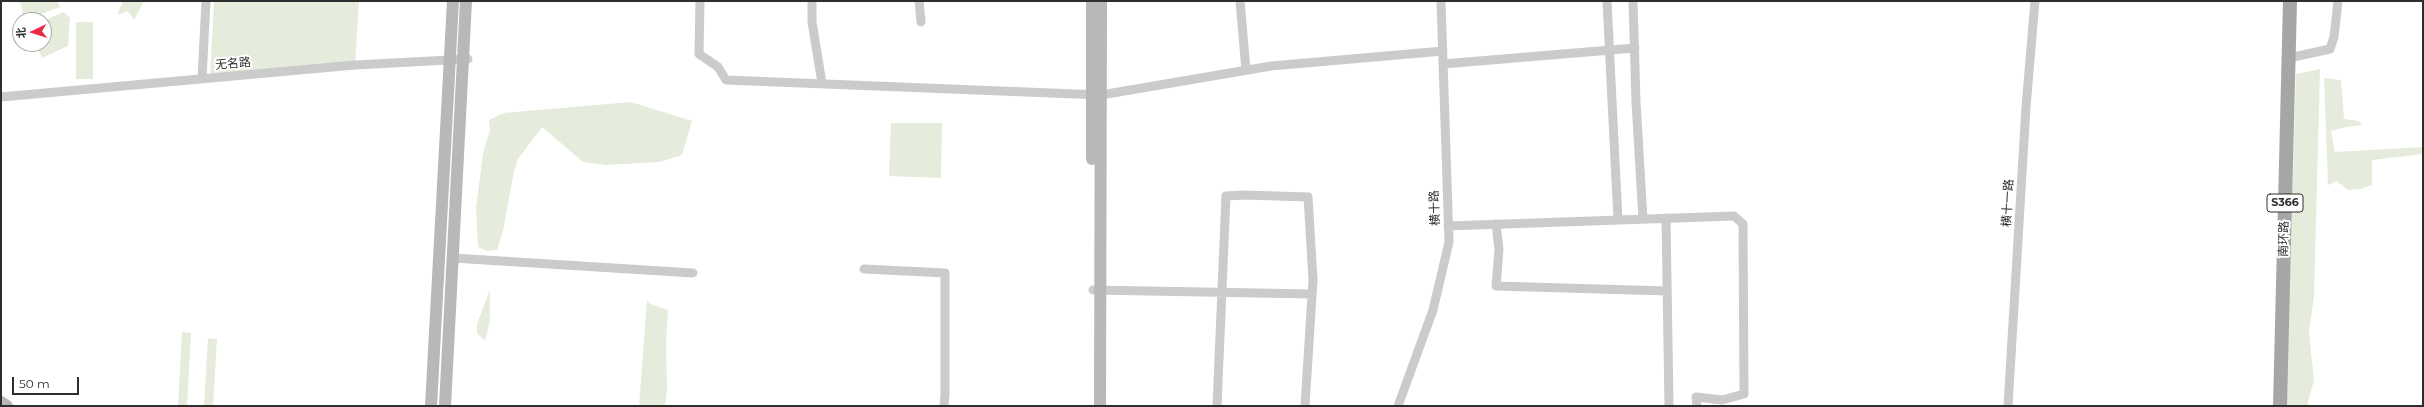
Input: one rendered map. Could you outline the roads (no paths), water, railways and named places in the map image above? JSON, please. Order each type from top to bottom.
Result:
[{"type":"main road","points":[[431,406],[453,1]]},
{"type":"main road","points":[[445,406],[466,59],[466,1]]},
{"type":"main road","points":[[1092,1],[1097,95]]},
{"type":"main road","points":[[1093,406],[1096,290],[1097,95],[1101,1]]},
{"type":"main road","name":"南环路","points":[[2280,406],[2290,1]]},
{"type":"main road","points":[[1096,290],[1100,406]]},
{"type":"main road","points":[[1,402],[7,406]]},
{"type":"street","points":[[202,79],[206,1]]},
{"type":"street","points":[[700,1],[699,54],[718,67],[726,80],[1097,95],[1246,70],[1442,51]]},
{"type":"street","points":[[812,1],[812,22],[822,83]]},
{"type":"street","points":[[919,1],[921,22]]},
{"type":"street","points":[[1240,1],[1246,70]]},
{"type":"street","name":"横十路","points":[[1398,406],[1407,378],[1434,310],[1449,242],[1441,1]]},
{"type":"street","points":[[1607,1],[1618,220]]},
{"type":"street","points":[[1633,1],[1636,102],[1643,219]]},
{"type":"street","name":"横十一路","points":[[2008,406],[2026,107],[2035,1]]},
{"type":"street","points":[[2289,58],[2330,49],[2334,37],[2338,1]]},
{"type":"street","points":[[1443,64],[1635,48]]},
{"type":"street","name":"无名路","points":[[1,97],[355,65],[466,59]]},
{"type":"street","points":[[1218,406],[1226,196],[1245,195],[1308,197],[1312,294],[1305,406]]},
{"type":"street","points":[[1448,226],[1734,216],[1743,224],[1744,394],[1722,400],[1696,397],[1697,406]]},
{"type":"street","points":[[1666,218],[1669,406]]},
{"type":"street","points":[[1496,224],[1498,250],[1496,286],[1667,290]]},
{"type":"street","points":[[453,258],[693,273]]},
{"type":"street","points":[[864,269],[945,273],[944,406]]},
{"type":"street","points":[[1096,290],[1312,294]]}]
